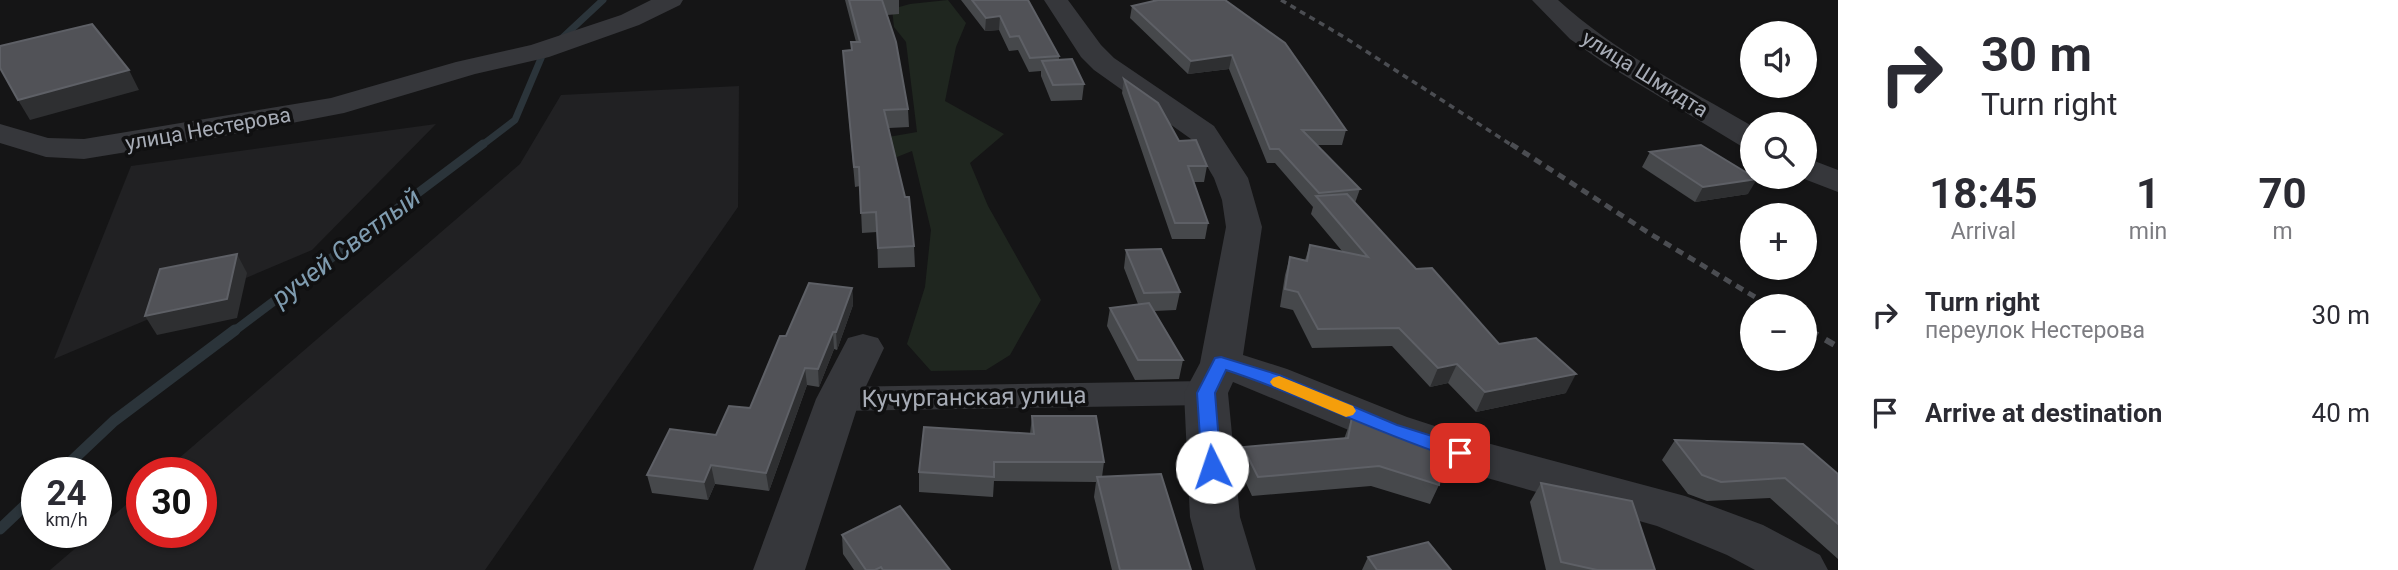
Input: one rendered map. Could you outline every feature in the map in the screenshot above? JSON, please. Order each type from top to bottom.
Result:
[{"type":"street","name":"улица Нестерова","points":[[0,133],[46,147],[85,149],[332,107],[466,68],[541,51],[630,20],[671,0]]},
{"type":"street","points":[[1056,0],[1091,51],[1104,64],[1203,134],[1231,178],[1239,200],[1244,227],[1214,378],[1215,517],[1230,570]]},
{"type":"street","name":"улица Шмидта","points":[[1544,0],[1579,33],[1614,58],[1740,132]]},
{"type":"street","points":[[1817,173],[1838,182]]},
{"type":"street","points":[[838,399],[863,348]]},
{"type":"street","points":[[1214,378],[1272,379],[1391,429],[1483,460],[1668,510],[1745,540],[1802,570]]},
{"type":"street","name":"Кучурганская улица","points":[[779,570],[838,399],[1214,378]]},
{"type":"shaded area","points":[[948,0],[966,23],[956,47],[945,101],[1004,134],[970,163],[988,206],[1041,300],[1010,355],[986,370],[931,371],[907,344],[925,287],[931,230],[912,151],[897,157],[870,153],[871,140],[917,132],[906,42],[894,27],[892,9]]},
{"type":"shaded area","points":[[739,86],[738,207],[485,570],[50,570],[76,548],[112,548],[112,517],[126,505],[126,548],[217,548],[217,457],[180,457],[520,164],[561,95]]},
{"type":"shaded area","points":[[436,124],[312,250],[54,359],[131,166]]},
{"type":"building","points":[[849,0],[882,0],[896,42],[908,109],[884,110],[905,197],[909,197],[914,246],[878,248],[876,212],[861,213],[859,167],[854,167],[843,51],[852,50],[851,42],[860,42]]},
{"type":"building","points":[[972,0],[1028,0],[1059,56],[1030,58],[1019,36],[1010,37],[1000,16],[986,18]]},
{"type":"building","points":[[1158,0],[1225,0],[1285,43],[1346,130],[1302,130],[1360,189],[1319,193],[1279,149],[1270,149],[1232,55],[1191,61],[1132,6]]},
{"type":"building","points":[[92,24],[129,70],[18,100],[0,68],[0,46]]},
{"type":"building","points":[[1072,59],[1084,84],[1053,85],[1042,61]]},
{"type":"building","points":[[1124,79],[1158,103],[1179,141],[1196,140],[1207,166],[1188,166],[1208,223],[1175,223]]},
{"type":"building","points":[[1701,145],[1740,169],[1740,182],[1703,187],[1650,152]]},
{"type":"building","points":[[1347,194],[1416,269],[1432,268],[1499,344],[1536,338],[1576,374],[1485,392],[1457,364],[1438,368],[1399,328],[1318,329],[1298,292],[1285,289],[1290,257],[1307,261],[1310,245],[1368,257],[1316,196]]},
{"type":"building","points":[[1161,249],[1180,292],[1144,293],[1126,250]]},
{"type":"building","points":[[237,254],[227,299],[145,316],[160,269]]},
{"type":"building","points":[[809,283],[852,288],[836,332],[833,332],[818,369],[805,368],[766,473],[711,465],[704,482],[647,475],[670,429],[716,435],[729,406],[750,408],[780,336],[786,336]]},
{"type":"building","points":[[1149,303],[1183,360],[1138,360],[1110,308]]},
{"type":"building","points":[[1032,416],[1096,416],[1104,462],[994,462],[994,477],[919,472],[924,427],[1034,434]]},
{"type":"building","points":[[1352,417],[1444,445],[1439,485],[1379,466],[1258,477],[1243,447],[1348,438]]},
{"type":"building","points":[[1675,440],[1803,444],[1838,474],[1838,524],[1785,478],[1721,482],[1702,475]]},
{"type":"building","points":[[1161,474],[1191,570],[1120,570],[1097,477]]},
{"type":"building","points":[[1541,483],[1632,501],[1655,570],[1597,570],[1561,562]]},
{"type":"building","points":[[900,506],[950,570],[883,570],[881,567],[866,570],[842,535]]},
{"type":"building","points":[[1428,542],[1451,570],[1377,570],[1368,557]]},
{"type":"waterway","name":"ручей Светлый","points":[[560,40],[603,0]]},
{"type":"waterway","name":"ручей Светлый","points":[[481,146],[515,120],[542,56],[549,50]]},
{"type":"waterway","name":"ручей Светлый","points":[[233,332],[483,144]]},
{"type":"waterway","name":"ручей Светлый","points":[[76,457],[114,421],[235,330]]},
{"type":"waterway","name":"ручей Светлый","points":[[0,529],[21,509]]},
{"type":"railway","points":[[1281,0],[1344,37],[1513,146]]},
{"type":"railway","points":[[1511,144],[1652,235],[1750,294]]},
{"type":"railway","points":[[1817,335],[1838,347]]},
{"type":"slow traffic","points":[[1279,382],[1346,411]]},
{"type":"route","points":[[1212,467],[1206,393],[1221,363],[1272,379],[1391,429],[1460,453]]}]
